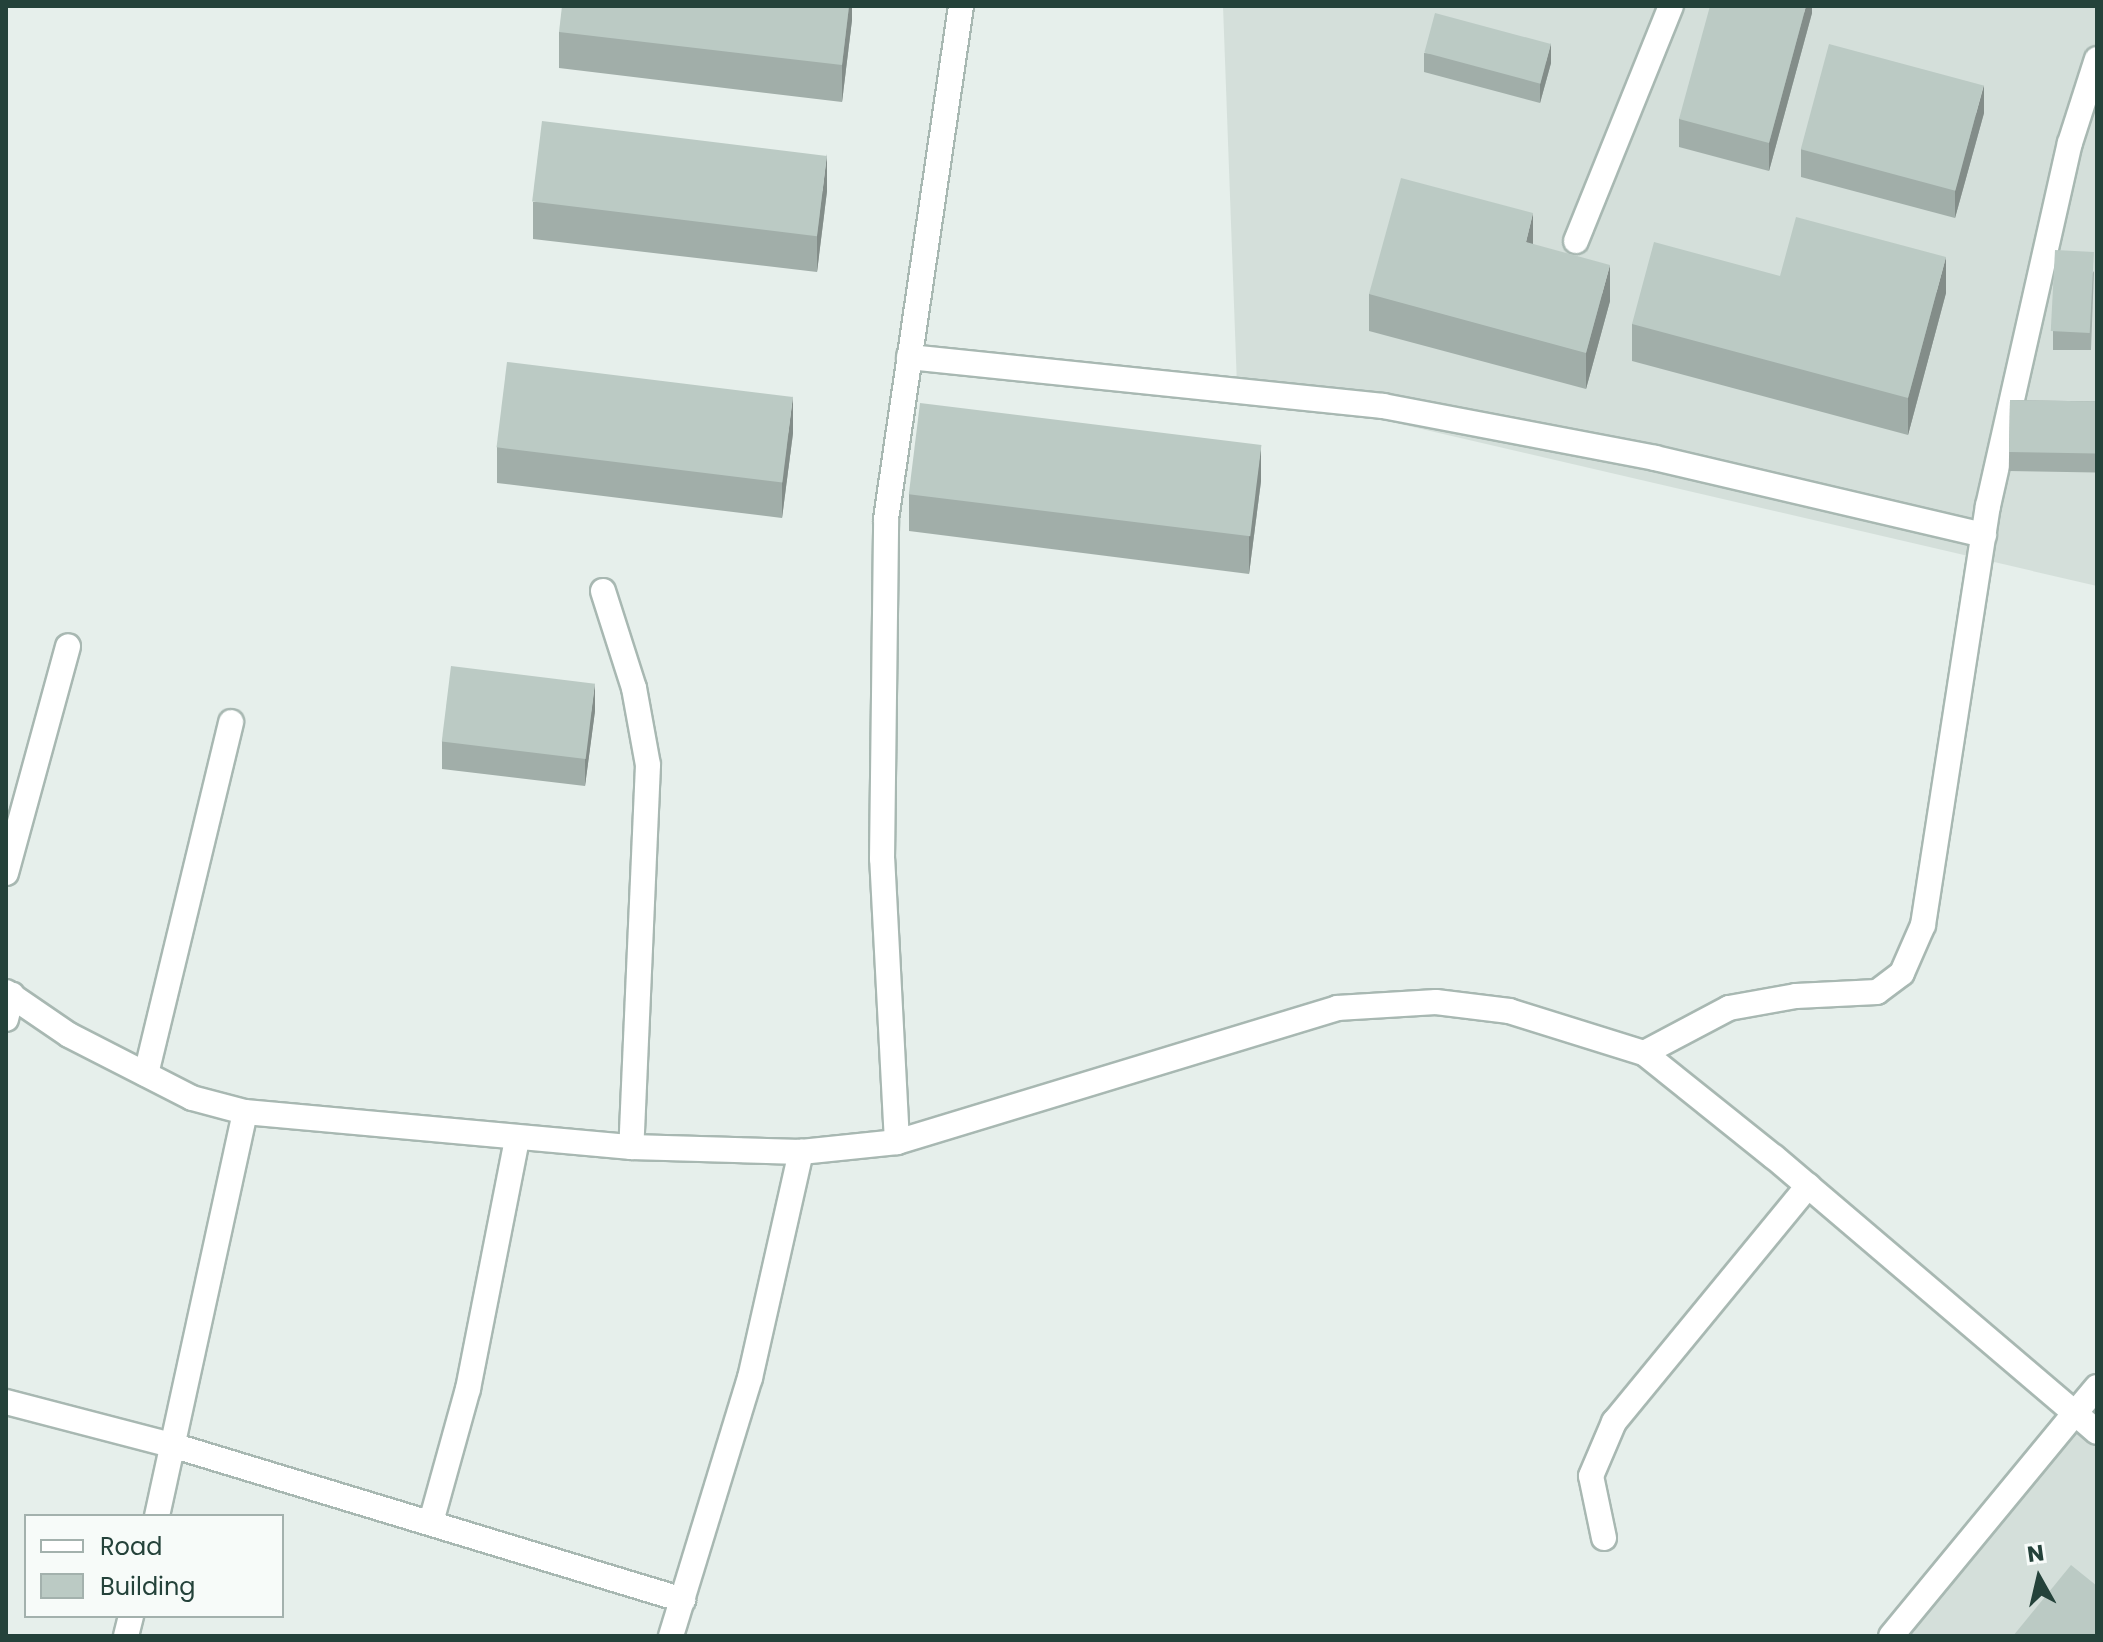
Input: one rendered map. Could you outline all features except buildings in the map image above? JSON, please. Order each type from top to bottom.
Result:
[{"type":"street","points":[[897,1142],[882,859],[881,654],[886,519],[961,6]]},
{"type":"street","points":[[1576,241],[1671,6]]},
{"type":"street","points":[[1644,1053],[1729,1008],[1796,996],[1877,992],[1902,973],[1923,925],[1984,535],[2070,143],[2097,59]]},
{"type":"street","points":[[909,357],[1383,406],[1655,458],[1984,535]]},
{"type":"street","points":[[603,591],[634,688],[648,765],[631,1147]]},
{"type":"street","points":[[6,873],[68,646]]},
{"type":"street","points":[[146,1074],[231,722]]},
{"type":"street","points":[[8,1002],[192,1098],[245,1112],[517,1139],[631,1147],[801,1152],[897,1142],[1337,1008],[1436,1002],[1509,1011],[1644,1053],[1808,1186],[2097,1432]]},
{"type":"street","points":[[158,1514],[175,1446],[245,1112]]},
{"type":"street","points":[[431,1522],[468,1389],[517,1139]]},
{"type":"street","points":[[671,1636],[750,1378],[801,1152]]},
{"type":"street","points":[[1604,1538],[1591,1476],[1614,1422],[1808,1186]]},
{"type":"street","points":[[1891,1636],[2097,1387]]},
{"type":"street","points":[[6,1402],[175,1446],[683,1600]]},
{"type":"shaded area","points":[[1223,6],[2097,6],[2097,586],[1237,386]]},
{"type":"shaded area","points":[[2097,1373],[2097,1636],[1890,1636]]}]
